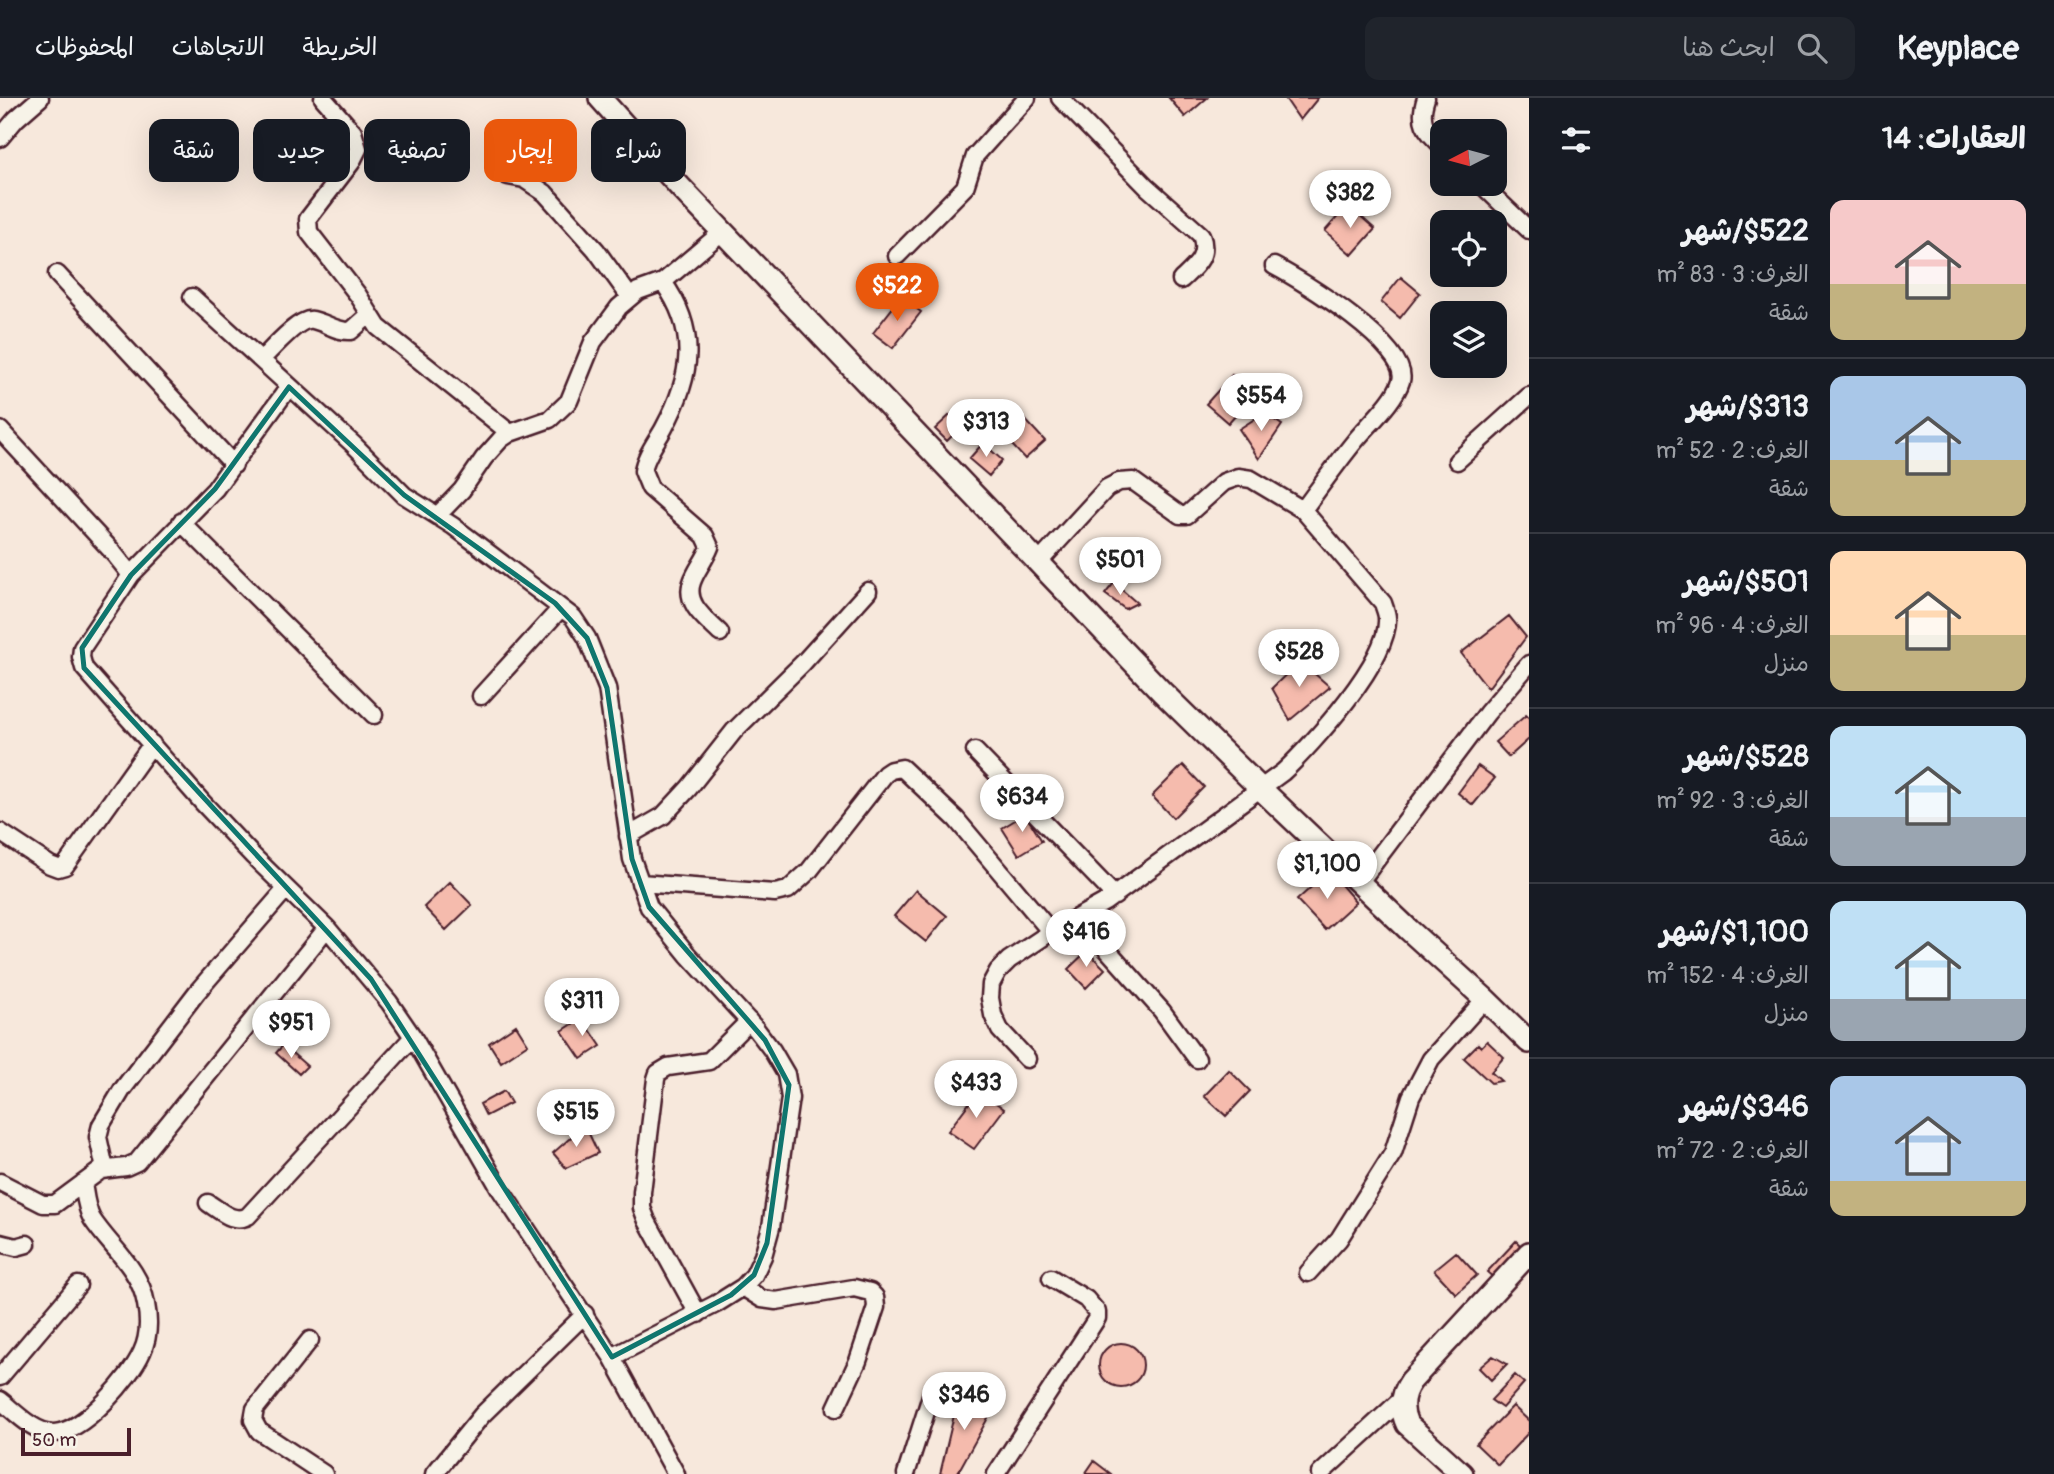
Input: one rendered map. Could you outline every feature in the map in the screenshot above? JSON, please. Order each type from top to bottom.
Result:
[{"type":"street","points":[[0,138],[40,98]]},
{"type":"street","points":[[323,98],[353,132],[358,149],[351,163],[308,219],[309,232],[379,327],[510,433]]},
{"type":"street","points":[[600,98],[722,232],[1153,682],[1359,883],[1529,1042]]},
{"type":"street","points":[[897,256],[965,187],[975,156],[1027,98]]},
{"type":"street","points":[[1060,98],[1147,187],[1201,234],[1205,245],[1204,256],[1181,280]]},
{"type":"street","points":[[1426,98],[1421,113],[1430,134]]},
{"type":"street","points":[[528,182],[545,193],[596,250],[630,297]]},
{"type":"street","points":[[1494,196],[1529,230]]},
{"type":"street","points":[[437,516],[462,490],[496,444],[510,433],[542,423],[565,407],[593,342],[619,307],[638,291],[663,282],[722,232]]},
{"type":"street","points":[[1274,267],[1306,283],[1333,302],[1391,351],[1400,367],[1401,381],[1387,404],[1354,442],[1303,510]]},
{"type":"street","points":[[57,274],[234,465]]},
{"type":"street","points":[[663,282],[681,315],[689,354],[678,398],[643,471],[650,488],[705,536],[710,547],[691,583],[691,597],[695,608],[720,634]]},
{"type":"street","points":[[192,297],[353,444],[404,495],[437,516],[573,617],[587,638],[607,688],[618,746],[628,836],[649,907],[749,1021],[780,1063],[789,1085],[790,1098],[767,1243],[754,1275],[743,1287],[698,1314],[612,1357]]},
{"type":"street","points":[[261,360],[306,320],[317,321],[337,330],[351,331],[369,315]]},
{"type":"street","points":[[289,387],[215,489],[131,575],[88,638],[82,648],[81,657],[85,668],[203,803],[327,928],[371,979],[413,1037],[500,1189],[612,1357],[676,1474]]},
{"type":"street","points":[[1457,461],[1529,396]]},
{"type":"street","points":[[0,430],[131,575]]},
{"type":"street","points":[[1027,1059],[1000,1030],[993,1016],[991,984],[998,971],[1009,960],[1051,932],[1115,895],[1262,790],[1306,750],[1360,681],[1385,634],[1388,618],[1382,603],[1303,510],[1251,479],[1238,477],[1224,482],[1187,515],[1180,515],[1133,481],[1107,488],[1039,562]]},
{"type":"street","points":[[181,523],[374,715]]},
{"type":"street","points":[[628,836],[663,816],[734,731],[803,663],[869,591]]},
{"type":"street","points":[[481,696],[561,608]]},
{"type":"street","points":[[1359,883],[1479,723],[1529,664]]},
{"type":"street","points":[[0,832],[50,865],[58,868],[65,866],[152,744]]},
{"type":"street","points":[[975,751],[1115,895]]},
{"type":"street","points":[[640,883],[775,893],[788,890],[809,871],[886,774],[891,769],[902,768],[956,819],[1051,932]]},
{"type":"street","points":[[105,1169],[98,1137],[101,1125],[122,1090],[189,1002],[286,889]]},
{"type":"street","points":[[1079,918],[1162,1011],[1197,1059]]},
{"type":"street","points":[[0,1182],[50,1205],[55,1204],[91,1175],[137,1162],[327,928]]},
{"type":"street","points":[[1308,1273],[1339,1239],[1393,1153],[1411,1097],[1431,1059],[1485,999]]},
{"type":"street","points":[[698,1314],[647,1222],[642,1208],[656,1079],[658,1073],[668,1067],[709,1061],[749,1021]]},
{"type":"street","points":[[208,1203],[231,1218],[248,1216],[413,1037]]},
{"type":"street","points":[[0,1400],[37,1428],[47,1432],[64,1432],[94,1412],[125,1379],[144,1349],[148,1325],[143,1291],[130,1265],[91,1217],[83,1183]]},
{"type":"street","points":[[0,1242],[16,1247],[27,1244]]},
{"type":"street","points":[[1320,1474],[1403,1398],[1411,1381],[1529,1253]]},
{"type":"street","points":[[996,1474],[1097,1318],[1097,1312],[1086,1299],[1051,1279]]},
{"type":"street","points":[[0,1377],[78,1285]]},
{"type":"street","points":[[743,1287],[762,1300],[776,1301],[853,1288],[870,1292],[875,1297],[876,1307],[858,1361],[836,1408]]},
{"type":"street","points":[[434,1474],[482,1415],[585,1314]]},
{"type":"street","points":[[310,1340],[255,1409],[253,1420],[259,1431],[324,1474]]},
{"type":"street","points":[[906,1474],[932,1393]]},
{"type":"street","points":[[1403,1398],[1403,1414],[1407,1424],[1462,1474]]},
{"type":"highlighted area","points":[[289,387],[404,495],[555,603],[587,638],[607,688],[632,859],[649,907],[765,1040],[789,1085],[767,1243],[754,1275],[731,1295],[612,1357],[371,979],[84,668],[82,648],[131,575],[215,489]]},
{"type":"building","points":[[1169,98],[1207,98],[1185,117]]},
{"type":"building","points":[[1285,98],[1318,98],[1300,120]]},
{"type":"building","points":[[1348,205],[1375,229],[1352,255],[1325,231]]},
{"type":"building","points":[[1401,277],[1420,293],[1400,318],[1381,302]]},
{"type":"building","points":[[901,297],[921,312],[893,348],[873,333]]},
{"type":"building","points":[[1232,375],[1254,394],[1228,423],[1206,404]]},
{"type":"building","points":[[1264,413],[1282,425],[1259,459],[1239,429]]},
{"type":"building","points":[[1020,414],[1045,441],[1025,459],[1000,432]]},
{"type":"building","points":[[950,415],[961,427],[947,441],[935,429]]},
{"type":"building","points":[[983,443],[1002,460],[989,476],[969,459]]},
{"type":"building","points":[[1114,583],[1137,603],[1125,609],[1105,594]]},
{"type":"building","points":[[1509,616],[1526,637],[1488,688],[1461,653]]},
{"type":"building","points":[[1300,661],[1330,687],[1290,720],[1272,688]]},
{"type":"building","points":[[1526,715],[1529,718],[1529,739],[1509,757],[1495,742]]},
{"type":"building","points":[[1183,765],[1204,787],[1173,818],[1152,796]]},
{"type":"building","points":[[1478,766],[1495,778],[1473,805],[1458,793]]},
{"type":"building","points":[[1025,814],[1042,841],[1019,855],[1002,828]]},
{"type":"building","points":[[1329,871],[1356,902],[1325,930],[1297,900]]},
{"type":"building","points":[[450,882],[472,905],[446,930],[424,907]]},
{"type":"building","points":[[916,890],[947,916],[926,942],[894,916]]},
{"type":"building","points":[[1087,951],[1105,969],[1086,988],[1068,969]]},
{"type":"building","points":[[582,1018],[601,1046],[581,1059],[562,1031]]},
{"type":"building","points":[[516,1025],[528,1044],[501,1062],[489,1043]]},
{"type":"building","points":[[1487,1041],[1504,1057],[1491,1072],[1501,1081],[1491,1083],[1464,1058],[1478,1044],[1481,1047]]},
{"type":"building","points":[[283,1045],[307,1066],[299,1074],[276,1053]]},
{"type":"building","points":[[1229,1070],[1250,1091],[1226,1116],[1204,1096]]},
{"type":"building","points":[[979,1090],[1004,1109],[974,1149],[948,1131]]},
{"type":"building","points":[[504,1091],[511,1103],[486,1116],[480,1104]]},
{"type":"building","points":[[585,1125],[598,1153],[566,1168],[553,1153]]},
{"type":"building","points":[[1516,1241],[1523,1248],[1495,1279],[1487,1272]]},
{"type":"building","points":[[1456,1252],[1477,1275],[1456,1294],[1434,1270]]},
{"type":"building","points":[[1121,1343],[1137,1349],[1143,1365],[1137,1381],[1121,1387],[1105,1381],[1099,1365],[1105,1349]]},
{"type":"building","points":[[1493,1356],[1507,1364],[1491,1380],[1479,1368]]},
{"type":"building","points":[[1515,1375],[1524,1383],[1502,1408],[1491,1400]]},
{"type":"building","points":[[960,1390],[993,1409],[957,1474],[940,1474]]},
{"type":"building","points":[[1513,1406],[1529,1421],[1529,1432],[1498,1465],[1476,1444]]},
{"type":"building","points":[[1094,1461],[1111,1474],[1085,1474]]}]
